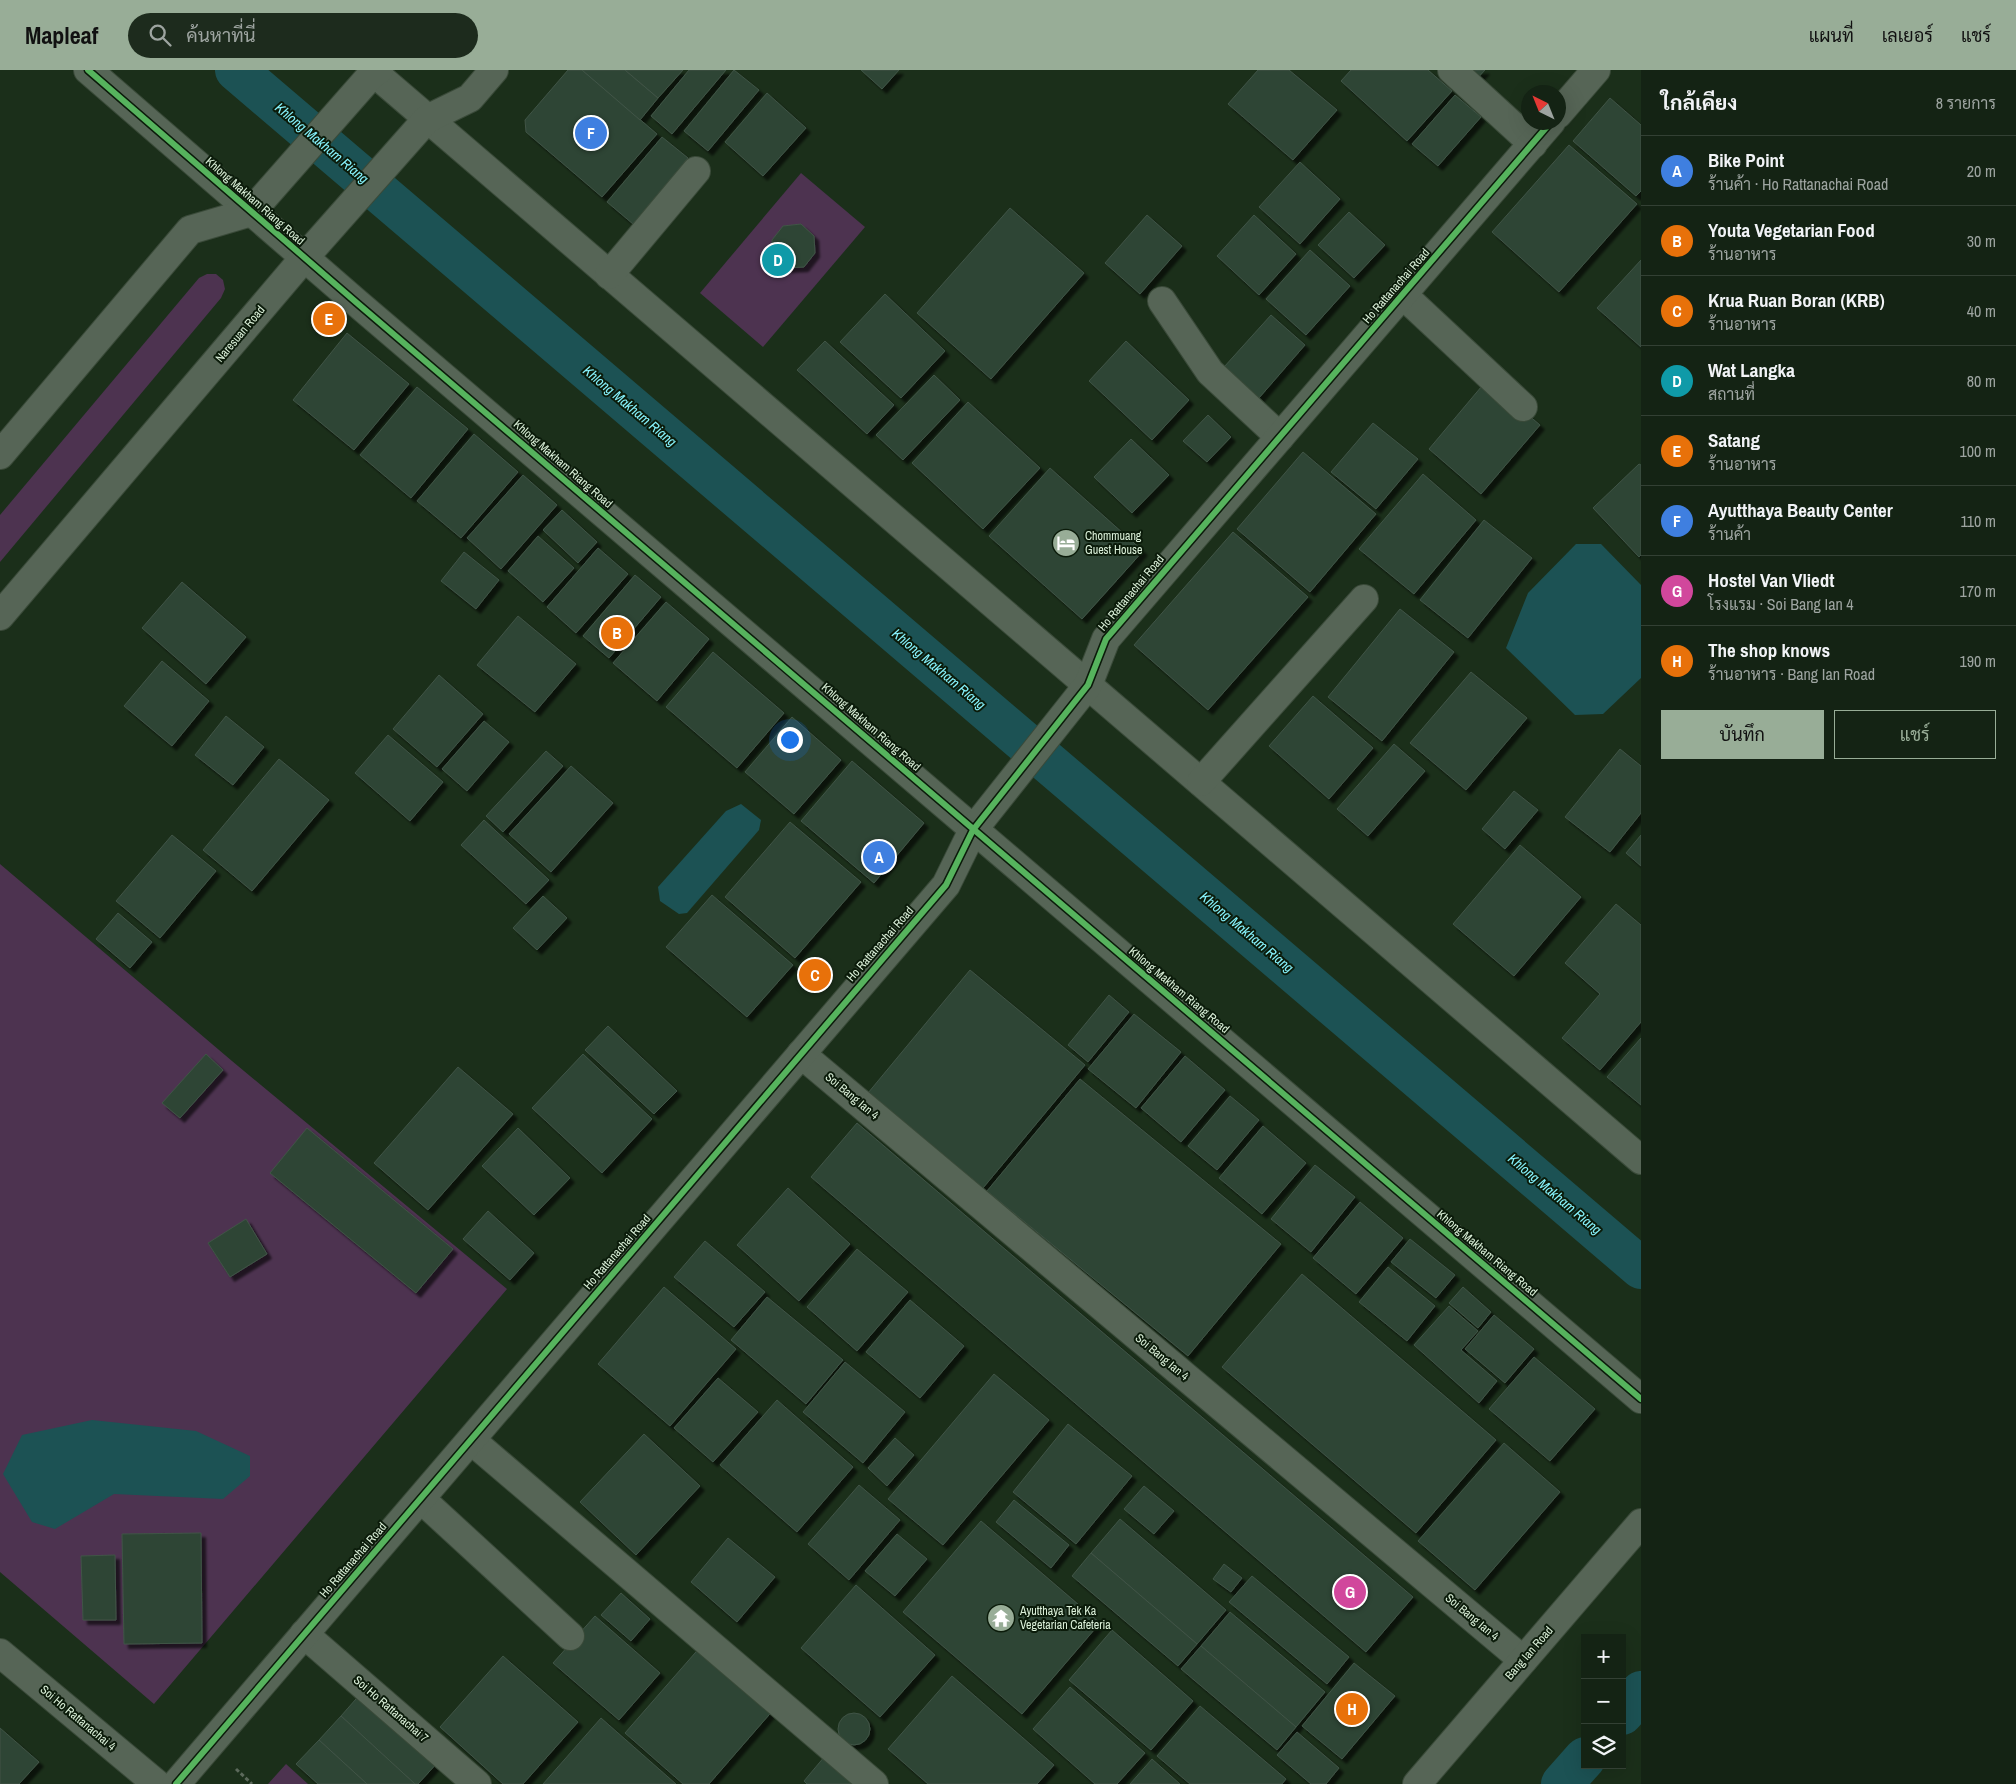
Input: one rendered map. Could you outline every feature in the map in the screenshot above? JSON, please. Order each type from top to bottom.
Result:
[{"type":"street","name":"Khlong Makham Riang Road","points":[[88,70],[304,258],[1641,1399]]},
{"type":"street","name":"Naresuan Road","points":[[0,616],[304,258],[428,118],[470,98],[494,70]]},
{"type":"street","points":[[1452,70],[1532,144]]},
{"type":"street","points":[[1566,105],[1596,70]]},
{"type":"street","points":[[0,455],[190,230],[251,212],[375,71],[1641,1160]]},
{"type":"street","name":"Ho Rattanachai Road","points":[[176,1784],[946,885],[973,830],[1088,685],[1106,640],[1544,130]]},
{"type":"street","points":[[610,275],[696,171]]},
{"type":"street","points":[[1403,295],[1524,407]]},
{"type":"street","points":[[1162,301],[1210,372],[1280,437]]},
{"type":"street","points":[[1201,782],[1364,599]]},
{"type":"street","name":"Soi Bang Ian 4","points":[[801,1054],[1524,1660]]},
{"type":"street","points":[[471,1440],[874,1784]]},
{"type":"street","points":[[420,1498],[570,1636]]},
{"type":"street","name":"Bang Ian Road","points":[[1418,1784],[1641,1523]]},
{"type":"street","name":"Soi Ho Rattanachai 7","points":[[304,1634],[477,1784]]},
{"type":"street","name":"Soi Ho Rattanachai 4","points":[[0,1653],[157,1784]]},
{"type":"shaded area","points":[[801,173],[865,227],[763,347],[700,293]]},
{"type":"shaded area","points":[[207,274],[216,274],[223,280],[225,289],[221,298],[0,562],[0,515],[199,278]]},
{"type":"shaded area","points":[[0,864],[232,1061],[507,1289],[154,1704],[0,1572]]},
{"type":"shaded area","points":[[286,1764],[308,1784],[268,1784]]},
{"type":"water","points":[[1576,544],[1601,544],[1641,585],[1641,678],[1603,714],[1575,715],[1506,648],[1528,593]]},
{"type":"water","points":[[741,804],[761,820],[759,830],[687,913],[679,914],[660,901],[658,887],[726,811]]},
{"type":"water","points":[[92,1420],[196,1431],[250,1456],[250,1476],[223,1499],[114,1494],[55,1529],[32,1522],[3,1474],[22,1435]]},
{"type":"building","points":[[568,70],[582,70],[657,134],[602,197],[526,132],[525,120]]},
{"type":"building","points":[[582,70],[625,70],[658,98],[640,120]]},
{"type":"building","points":[[625,70],[683,70],[658,98]]},
{"type":"building","points":[[689,70],[726,70],[672,134],[651,116]]},
{"type":"building","points":[[734,70],[759,90],[708,151],[684,131]]},
{"type":"building","points":[[861,70],[899,70],[882,89]]},
{"type":"building","points":[[1258,70],[1289,70],[1337,110],[1293,160],[1228,104]]},
{"type":"building","points":[[1351,70],[1428,70],[1452,91],[1407,141],[1341,81]]},
{"type":"building","points":[[1458,70],[1485,70],[1473,83]]},
{"type":"building","points":[[767,93],[806,128],[763,176],[725,142]]},
{"type":"building","points":[[1455,95],[1481,117],[1438,166],[1412,144]]},
{"type":"building","points":[[1610,98],[1641,125],[1641,191],[1636,196],[1573,141]]},
{"type":"building","points":[[662,137],[688,158],[633,224],[607,202]]},
{"type":"building","points":[[1569,145],[1637,204],[1559,292],[1492,232]]},
{"type":"building","points":[[1300,162],[1340,199],[1300,244],[1259,207]]},
{"type":"building","points":[[1010,208],[1084,273],[991,379],[917,313]]},
{"type":"building","points":[[1349,212],[1385,245],[1354,278],[1318,245]]},
{"type":"building","points":[[1147,215],[1182,246],[1140,294],[1105,263]]},
{"type":"building","points":[[1254,215],[1296,254],[1259,295],[1217,256]]},
{"type":"building","points":[[801,224],[814,236],[815,253],[804,267],[787,268],[773,258],[772,240],[783,226]]},
{"type":"building","points":[[1310,250],[1350,286],[1306,335],[1266,299]]},
{"type":"building","points":[[1641,260],[1641,347],[1597,308]]},
{"type":"building","points":[[885,294],[945,351],[901,398],[840,342]]},
{"type":"building","points":[[1271,315],[1305,345],[1259,398],[1224,367]]},
{"type":"building","points":[[347,333],[409,384],[354,450],[293,400]]},
{"type":"building","points":[[825,341],[894,405],[867,434],[797,370]]},
{"type":"building","points":[[1126,341],[1189,400],[1152,440],[1089,381]]},
{"type":"building","points":[[934,375],[960,400],[903,460],[876,435]]},
{"type":"building","points":[[1487,380],[1540,425],[1481,494],[1429,449]]},
{"type":"building","points":[[417,387],[468,429],[411,498],[360,455]]},
{"type":"building","points":[[968,402],[1040,468],[983,529],[912,463]]},
{"type":"building","points":[[1208,415],[1231,437],[1207,462],[1183,441]]},
{"type":"building","points":[[1373,423],[1418,459],[1376,509],[1331,472]]},
{"type":"building","points":[[474,434],[518,472],[461,538],[417,501]]},
{"type":"building","points":[[1131,439],[1169,475],[1132,513],[1094,477]]},
{"type":"building","points":[[1303,452],[1376,514],[1310,592],[1237,529]]},
{"type":"building","points":[[1639,464],[1641,465],[1641,555],[1639,557],[1593,508]]},
{"type":"building","name":"Chommuang Guest House","points":[[1050,468],[1143,551],[1082,619],[989,536]]},
{"type":"building","points":[[1423,474],[1476,520],[1414,594],[1359,549]]},
{"type":"building","points":[[523,475],[557,505],[501,569],[467,538]]},
{"type":"building","points":[[562,510],[597,542],[578,563],[543,530]]},
{"type":"building","points":[[1484,520],[1532,558],[1468,638],[1420,600]]},
{"type":"building","points":[[1233,532],[1308,597],[1208,710],[1134,645]]},
{"type":"building","points":[[538,536],[574,568],[543,602],[508,571]]},
{"type":"building","points":[[598,548],[628,574],[576,633],[547,607]]},
{"type":"building","points":[[464,552],[499,580],[476,609],[441,581]]},
{"type":"building","points":[[635,575],[661,597],[609,658],[583,636]]},
{"type":"building","points":[[182,582],[246,637],[206,684],[142,628]]},
{"type":"building","points":[[666,602],[709,639],[657,701],[613,663]]},
{"type":"building","points":[[1400,609],[1454,652],[1382,741],[1328,697]]},
{"type":"building","points":[[518,616],[576,664],[535,712],[477,665]]},
{"type":"building","points":[[713,652],[784,713],[737,768],[666,707]]},
{"type":"building","points":[[162,661],[209,701],[172,746],[124,706]]},
{"type":"building","points":[[1471,672],[1527,718],[1466,790],[1410,743]]},
{"type":"building","points":[[439,675],[483,714],[437,767],[393,729]]},
{"type":"building","points":[[1313,696],[1373,748],[1329,799],[1269,746]]},
{"type":"building","points":[[226,716],[264,747],[233,785],[195,755]]},
{"type":"building","points":[[792,717],[841,760],[794,814],[745,772]]},
{"type":"building","points":[[484,721],[509,742],[467,791],[442,769]]},
{"type":"building","points":[[388,735],[443,782],[410,821],[355,773]]},
{"type":"building","points":[[1394,744],[1425,771],[1368,836],[1337,809]]},
{"type":"building","points":[[1620,749],[1641,766],[1641,813],[1610,852],[1565,817]]},
{"type":"building","points":[[546,751],[563,766],[503,832],[486,816]]},
{"type":"building","points":[[279,759],[329,800],[252,891],[203,850]]},
{"type":"building","points":[[852,761],[924,823],[874,883],[801,821]]},
{"type":"building","points":[[571,766],[613,803],[551,872],[509,834]]},
{"type":"building","points":[[1514,791],[1538,810],[1505,849],[1482,829]]},
{"type":"building","points":[[484,820],[549,880],[526,904],[461,845]]},
{"type":"building","points":[[790,822],[861,882],[795,958],[725,897]]},
{"type":"building","points":[[172,835],[216,871],[160,938],[116,901]]},
{"type":"building","points":[[1641,835],[1641,866],[1626,853]]},
{"type":"building","points":[[1520,845],[1581,897],[1514,976],[1453,924]]},
{"type":"building","points":[[712,895],[793,965],[747,1017],[666,947]]},
{"type":"building","points":[[543,896],[567,918],[537,950],[513,928]]},
{"type":"building","points":[[1616,904],[1641,925],[1641,1022],[1600,1070],[1562,1038],[1600,994],[1565,963]]},
{"type":"building","points":[[118,913],[152,942],[130,968],[96,939]]},
{"type":"building","points":[[970,970],[1085,1065],[983,1188],[868,1093]]},
{"type":"building","points":[[1109,995],[1129,1012],[1088,1062],[1068,1045]]},
{"type":"building","points":[[1134,1014],[1181,1052],[1136,1108],[1088,1069]]},
{"type":"building","points":[[608,1026],[677,1091],[654,1114],[585,1050]]},
{"type":"building","points":[[1641,1038],[1641,1105],[1607,1077]]},
{"type":"building","points":[[206,1054],[223,1070],[180,1118],[162,1103]]},
{"type":"building","points":[[583,1054],[652,1119],[602,1173],[532,1108]]},
{"type":"building","points":[[1185,1056],[1225,1090],[1181,1142],[1141,1108]]},
{"type":"building","points":[[458,1067],[513,1114],[428,1210],[374,1163]]},
{"type":"building","points":[[1080,1079],[1281,1244],[1188,1356],[987,1191]]},
{"type":"building","points":[[1230,1096],[1259,1120],[1217,1170],[1188,1146]]},
{"type":"building","points":[[857,1123],[1413,1597],[1366,1652],[811,1177]]},
{"type":"building","points":[[1263,1126],[1306,1163],[1262,1214],[1219,1178]]},
{"type":"building","points":[[307,1128],[453,1249],[416,1293],[270,1173]]},
{"type":"building","points":[[518,1128],[570,1178],[534,1215],[482,1166]]},
{"type":"building","points":[[1315,1165],[1355,1197],[1311,1252],[1271,1219]]},
{"type":"building","points":[[788,1188],[850,1244],[799,1301],[737,1245]]},
{"type":"building","points":[[1360,1202],[1403,1238],[1356,1294],[1313,1258]]},
{"type":"building","points":[[488,1211],[534,1253],[510,1280],[463,1239]]},
{"type":"building","points":[[246,1219],[267,1254],[230,1277],[208,1243]]},
{"type":"building","points":[[1410,1239],[1455,1275],[1436,1298],[1391,1262]]},
{"type":"building","points":[[705,1241],[765,1292],[734,1327],[674,1277]]},
{"type":"building","points":[[857,1249],[908,1292],[857,1351],[807,1307]]},
{"type":"building","points":[[1388,1267],[1435,1306],[1407,1341],[1359,1302]]},
{"type":"building","points":[[1302,1274],[1496,1440],[1416,1533],[1222,1367]]},
{"type":"building","points":[[664,1287],[736,1349],[670,1426],[598,1364]]},
{"type":"building","points":[[1463,1287],[1491,1312],[1478,1328],[1449,1303]]},
{"type":"building","points":[[767,1297],[843,1360],[806,1404],[731,1340]]},
{"type":"building","points":[[910,1300],[964,1346],[920,1398],[866,1352]]},
{"type":"building","points":[[1449,1306],[1478,1331],[1461,1350],[1497,1381],[1479,1403],[1414,1345]]},
{"type":"building","points":[[1494,1315],[1534,1349],[1505,1383],[1465,1349]]},
{"type":"building","points":[[1534,1357],[1595,1409],[1550,1461],[1489,1409]]},
{"type":"building","points":[[845,1362],[905,1412],[863,1463],[803,1412]]},
{"type":"building","points":[[994,1374],[1049,1420],[943,1545],[888,1499]]},
{"type":"building","points":[[718,1378],[758,1412],[713,1462],[674,1428]]},
{"type":"building","points":[[777,1400],[853,1467],[797,1532],[720,1465]]},
{"type":"building","points":[[1068,1424],[1132,1476],[1076,1544],[1013,1492]]},
{"type":"building","points":[[644,1434],[700,1486],[636,1555],[580,1502]]},
{"type":"building","points":[[895,1438],[914,1455],[887,1486],[868,1468]]},
{"type":"building","points":[[1504,1443],[1560,1492],[1475,1590],[1418,1541]]},
{"type":"building","points":[[859,1485],[900,1520],[849,1580],[808,1544]]},
{"type":"building","points":[[1144,1486],[1174,1511],[1154,1534],[1124,1509]]},
{"type":"building","points":[[1014,1500],[1069,1545],[1051,1568],[996,1522]]},
{"type":"building","points":[[1120,1519],[1226,1610],[1197,1644],[1091,1553]]},
{"type":"building","name":"Ayutthaya Tek Ka Vegetarian Cafeteria","points":[[981,1521],[1100,1623],[1022,1714],[903,1612]]},
{"type":"building","points":[[201,1533],[202,1643],[124,1644],[122,1534]]},
{"type":"building","points":[[897,1534],[927,1559],[895,1596],[865,1571]]},
{"type":"building","points":[[728,1538],[775,1577],[737,1622],[691,1582]]},
{"type":"building","points":[[1091,1553],[1197,1644],[1178,1666],[1072,1576]]},
{"type":"building","points":[[115,1555],[116,1620],[83,1620],[81,1556]]},
{"type":"building","points":[[1224,1564],[1242,1578],[1231,1592],[1213,1579]]},
{"type":"building","points":[[1252,1576],[1349,1657],[1327,1684],[1229,1602]]},
{"type":"building","points":[[856,1585],[935,1655],[880,1717],[801,1648]]},
{"type":"building","points":[[621,1593],[650,1619],[631,1641],[601,1615]]},
{"type":"building","points":[[1230,1612],[1325,1692],[1296,1727],[1201,1646]]},
{"type":"building","points":[[595,1616],[660,1673],[619,1720],[553,1663]]},
{"type":"building","points":[[1112,1630],[1193,1701],[1151,1750],[1069,1680]]},
{"type":"building","points":[[702,1645],[775,1708],[709,1784],[683,1784],[625,1733]]},
{"type":"building","points":[[1201,1646],[1296,1727],[1277,1750],[1181,1669]]},
{"type":"building","points":[[503,1656],[578,1722],[523,1784],[503,1784],[440,1727]]},
{"type":"building","points":[[1354,1663],[1395,1696],[1342,1759],[1302,1726]]},
{"type":"building","points":[[952,1676],[1054,1765],[1037,1784],[928,1784],[888,1749]]},
{"type":"building","points":[[1070,1687],[1145,1753],[1117,1784],[1095,1784],[1033,1729]]},
{"type":"building","points":[[363,1691],[439,1761],[418,1784],[415,1784],[341,1716]]},
{"type":"building","points":[[1200,1706],[1286,1779],[1282,1784],[1190,1784],[1157,1756]]},
{"type":"building","points":[[854,1713],[860,1714],[865,1718],[869,1723],[869,1735],[865,1740],[860,1744],[854,1745],[848,1744],[843,1740],[839,1735],[838,1729],[839,1723],[843,1718],[848,1714]]},
{"type":"building","points":[[341,1716],[415,1784],[367,1784],[319,1740]]},
{"type":"building","points":[[601,1718],[676,1784],[543,1784]]},
{"type":"building","points":[[0,1728],[39,1762],[19,1784],[0,1784]]},
{"type":"building","points":[[1297,1732],[1339,1768],[1326,1784],[1311,1784],[1277,1755]]},
{"type":"building","points":[[319,1740],[367,1784],[318,1784],[296,1764]]},
{"type":"building","points":[[825,1756],[859,1784],[807,1784],[804,1781]]},
{"type":"building","points":[[1152,1759],[1180,1784],[1130,1784]]},
{"type":"waterway","name":"Khlong Makham Riang","points":[[236,70],[1641,1268]]},
{"type":"waterway","points":[[1626,1709],[1641,1692]]},
{"type":"waterway","points":[[1562,1784],[1581,1763]]},
{"type":"cycle path","points":[[88,70],[357,303],[1641,1399]]},
{"type":"cycle path","points":[[176,1784],[946,885],[973,830],[1088,685],[1106,639],[1544,130]]},
{"type":"place","name":"Ayutthaya Beauty Center","points":[[591,133]]},
{"type":"place","name":"Wat Langka","points":[[778,260]]},
{"type":"place","name":"Satang","points":[[329,319]]},
{"type":"place","name":"Chommuang Guest House","points":[[1066,543]]},
{"type":"place","name":"Youta Vegetarian Food","points":[[617,633]]},
{"type":"place","name":"Bike Point","points":[[879,857]]},
{"type":"place","name":"Krua Ruan Boran (KRB)","points":[[815,975]]},
{"type":"place","name":"Hostel Van Vliedt","points":[[1350,1592]]},
{"type":"place","name":"Ayutthaya Tek Ka Vegetarian Cafeteria","points":[[1001,1618]]},
{"type":"place","name":"The shop knows","points":[[1352,1709]]}]
